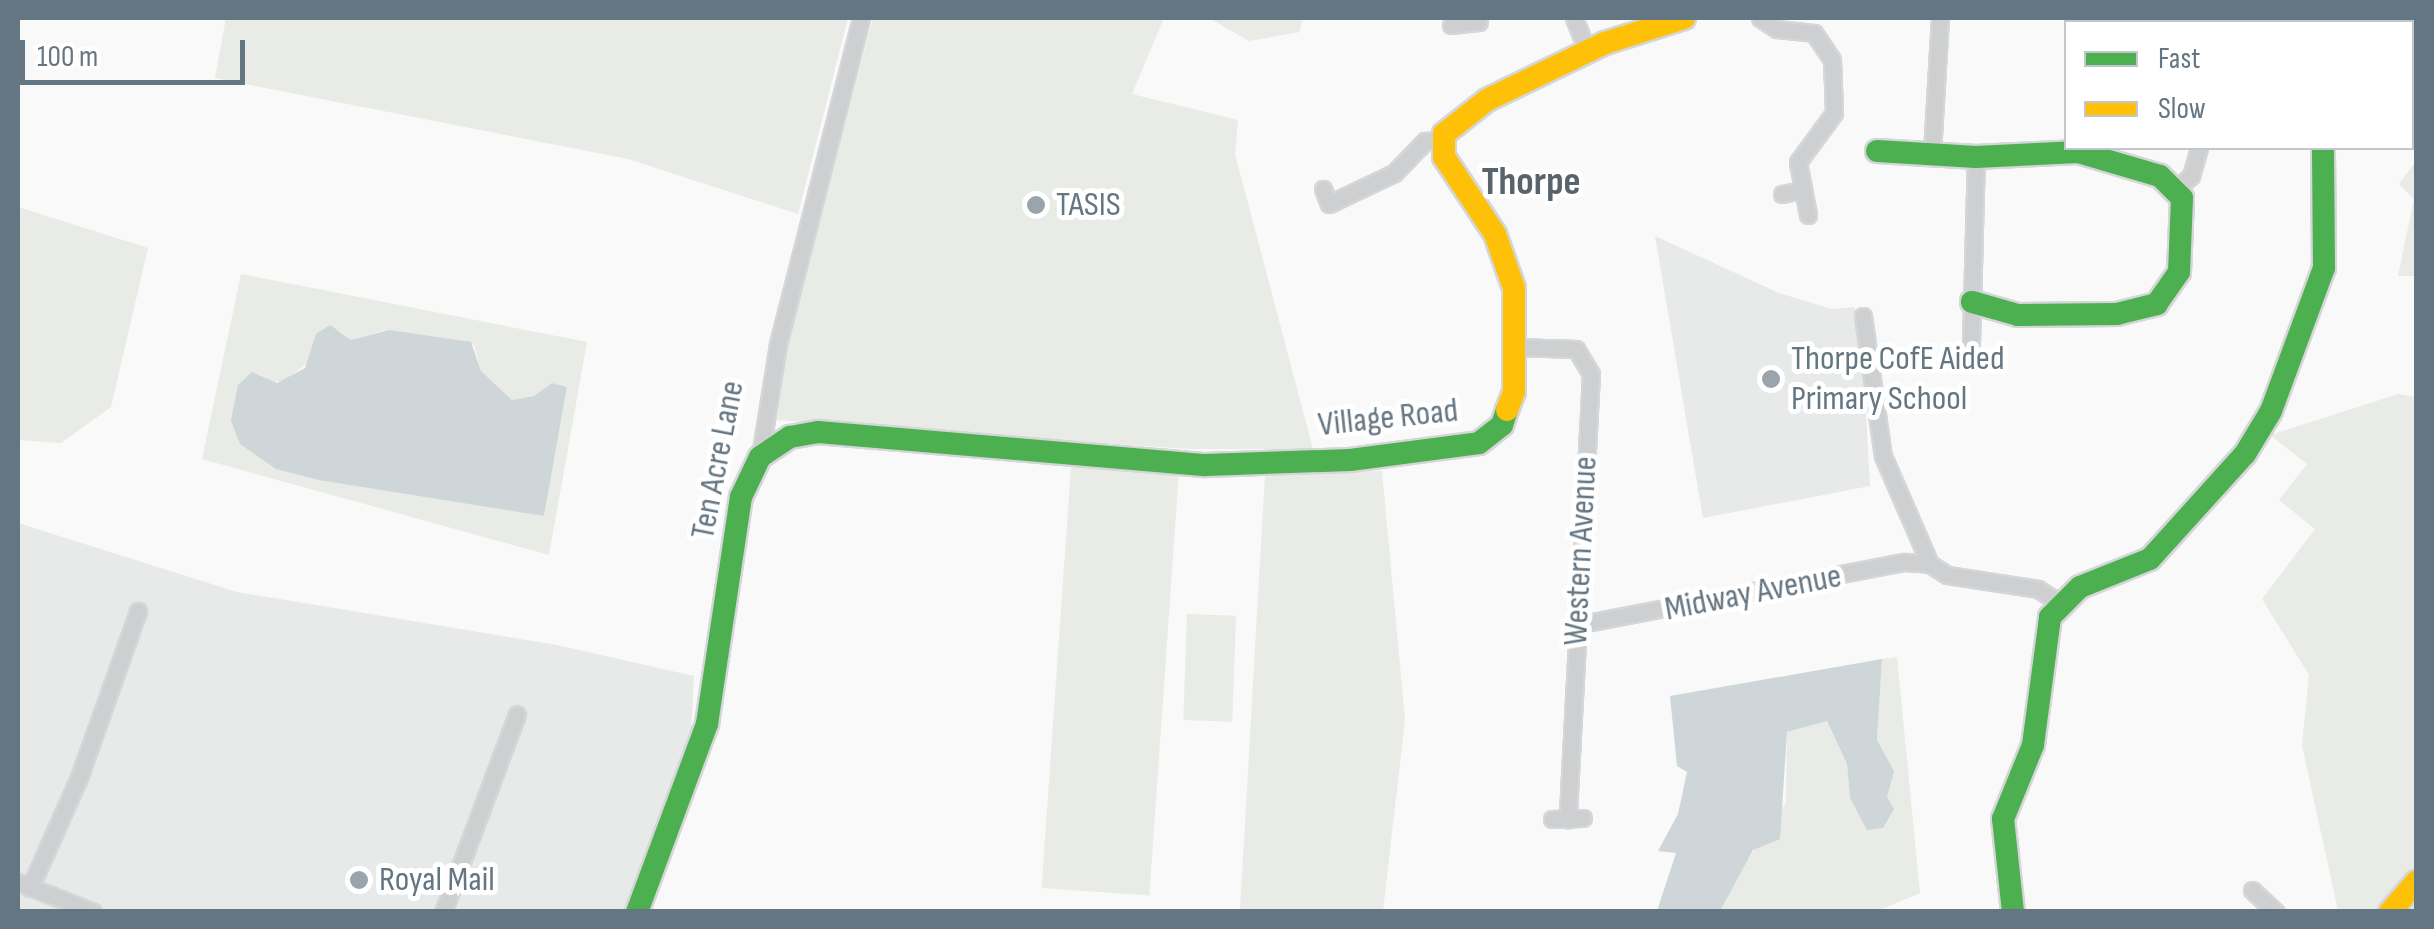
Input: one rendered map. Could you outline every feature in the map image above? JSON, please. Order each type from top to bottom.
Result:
[{"type":"street","name":"Ten Acre Lane","points":[[637,912],[707,724],[742,497],[760,457],[778,344],[860,18]]},
{"type":"street","points":[[1574,18],[1588,52]]},
{"type":"street","points":[[1323,189],[1329,204],[1394,172],[1425,140],[1442,140],[1468,111],[1588,52],[1684,18]]},
{"type":"street","points":[[1760,18],[1777,28],[1814,33],[1832,60],[1834,113],[1802,151],[1802,190],[1808,214]]},
{"type":"street","points":[[1932,152],[1940,18]]},
{"type":"street","name":"Village Road","points":[[760,457],[790,437],[818,432],[1206,465],[1460,448],[1488,439],[1502,426],[1514,392],[1514,288],[1504,254],[1447,164],[1442,140]]},
{"type":"street","points":[[2176,189],[2191,176],[2198,150]]},
{"type":"street","points":[[2013,912],[2002,836],[2006,802],[2033,745],[2046,634],[2058,602],[2150,559],[2245,454],[2271,411],[2324,268],[2323,150]]},
{"type":"street","points":[[1877,151],[1976,157],[2078,152],[2160,176],[2176,189],[2185,207],[2184,251],[2170,292],[2157,304],[2117,314],[2018,315],[1972,302]]},
{"type":"street","points":[[1971,344],[1976,157]]},
{"type":"street","points":[[1782,194],[1802,190]]},
{"type":"street","points":[[1863,316],[1884,456],[1930,564],[1948,575],[2038,589],[2058,602]]},
{"type":"street","name":"Western Avenue","points":[[1516,347],[1567,346],[1590,366],[1568,819]]},
{"type":"street","name":"Midway Avenue","points":[[1576,625],[1904,562],[1930,564]]},
{"type":"street","points":[[93,912],[54,905],[24,885],[80,775],[138,610]]},
{"type":"street","points":[[444,912],[516,714]]},
{"type":"street","points":[[2390,912],[2416,882]]},
{"type":"street","points":[[2252,890],[2276,912]]},
{"type":"shaded area","points":[[226,18],[848,18],[798,214],[628,159],[215,78]]},
{"type":"shaded area","name":"TASIS","points":[[873,18],[1164,18],[1132,94],[1238,120],[1235,154],[1313,449],[1188,449],[777,420],[790,332]]},
{"type":"shaded area","points":[[1209,18],[1302,18],[1300,32],[1249,41]]},
{"type":"shaded area","points":[[2416,161],[2416,276],[2398,276],[2414,199],[2399,184]]},
{"type":"shaded area","points":[[18,207],[148,248],[111,407],[61,443],[18,440]]},
{"type":"shaded area","name":"Thorpe CofE Aided Primary School","points":[[1655,236],[1779,293],[1832,309],[1854,307],[1861,326],[1870,486],[1703,518]]},
{"type":"shaded area","points":[[241,274],[587,342],[549,555],[202,459]],"holes":[[[340,331],[351,340],[383,331],[474,345],[481,371],[512,400],[534,396],[552,383],[567,387],[544,516],[276,469],[259,374],[268,383],[285,380],[309,362],[316,334]]]},
{"type":"shaded area","points":[[330,325],[351,340],[389,330],[471,342],[481,371],[512,400],[534,396],[552,383],[567,387],[544,516],[319,480],[276,469],[240,444],[231,421],[238,385],[252,372],[277,383],[305,368],[316,334]]},
{"type":"shaded area","points":[[2398,394],[2416,397],[2416,911],[2338,911],[2302,745],[2309,675],[2262,599],[2315,529],[2279,500],[2307,464],[2270,435]]},
{"type":"shaded area","points":[[1071,467],[1179,475],[1149,896],[1042,888]]},
{"type":"shaded area","points":[[1382,471],[1405,720],[1383,911],[1240,911],[1265,474]]},
{"type":"shaded area","points":[[18,523],[237,592],[557,645],[694,676],[691,733],[625,911],[18,911]]},
{"type":"shaded area","points":[[1187,614],[1236,616],[1232,722],[1183,720]]},
{"type":"shaded area","points":[[1897,657],[1920,893],[1878,911],[1720,912],[1725,894],[1786,802],[1787,732],[1827,721],[1847,764],[1850,798],[1867,829],[1893,770],[1877,740],[1882,659]]},
{"type":"shaded area","points":[[1882,659],[1877,740],[1894,771],[1887,797],[1894,809],[1883,828],[1867,830],[1850,798],[1847,764],[1827,721],[1787,732],[1780,839],[1753,850],[1720,911],[1657,911],[1676,853],[1658,851],[1678,814],[1687,772],[1677,766],[1670,696]]},
{"type":"traffic: fast","points":[[2013,912],[2003,819],[2033,745],[2050,617],[2080,587],[2150,559],[2245,454],[2271,411],[2324,268],[2323,150]]},
{"type":"traffic: fast","points":[[1877,151],[1976,157],[2078,152],[2160,176],[2182,198],[2179,272],[2157,304],[2117,314],[2018,315],[1972,302]]},
{"type":"traffic: fast","points":[[637,912],[707,724],[741,497],[760,457],[790,437],[818,432],[1206,465],[1350,460],[1479,443],[1502,425],[1507,410]]},
{"type":"traffic: slow","points":[[1507,410],[1514,392],[1514,288],[1495,234],[1444,157],[1444,134],[1487,100],[1605,43],[1684,18]]},
{"type":"traffic: slow","points":[[2390,912],[2416,882]]},
{"type":"place","name":"TASIS","points":[[1036,205]]},
{"type":"place","name":"Thorpe CofE Aided Primary School","points":[[1771,379]]},
{"type":"place","name":"Royal Mail","points":[[359,880]]},
{"type":"district","name":"Thorpe","points":[[1531,182]]}]
